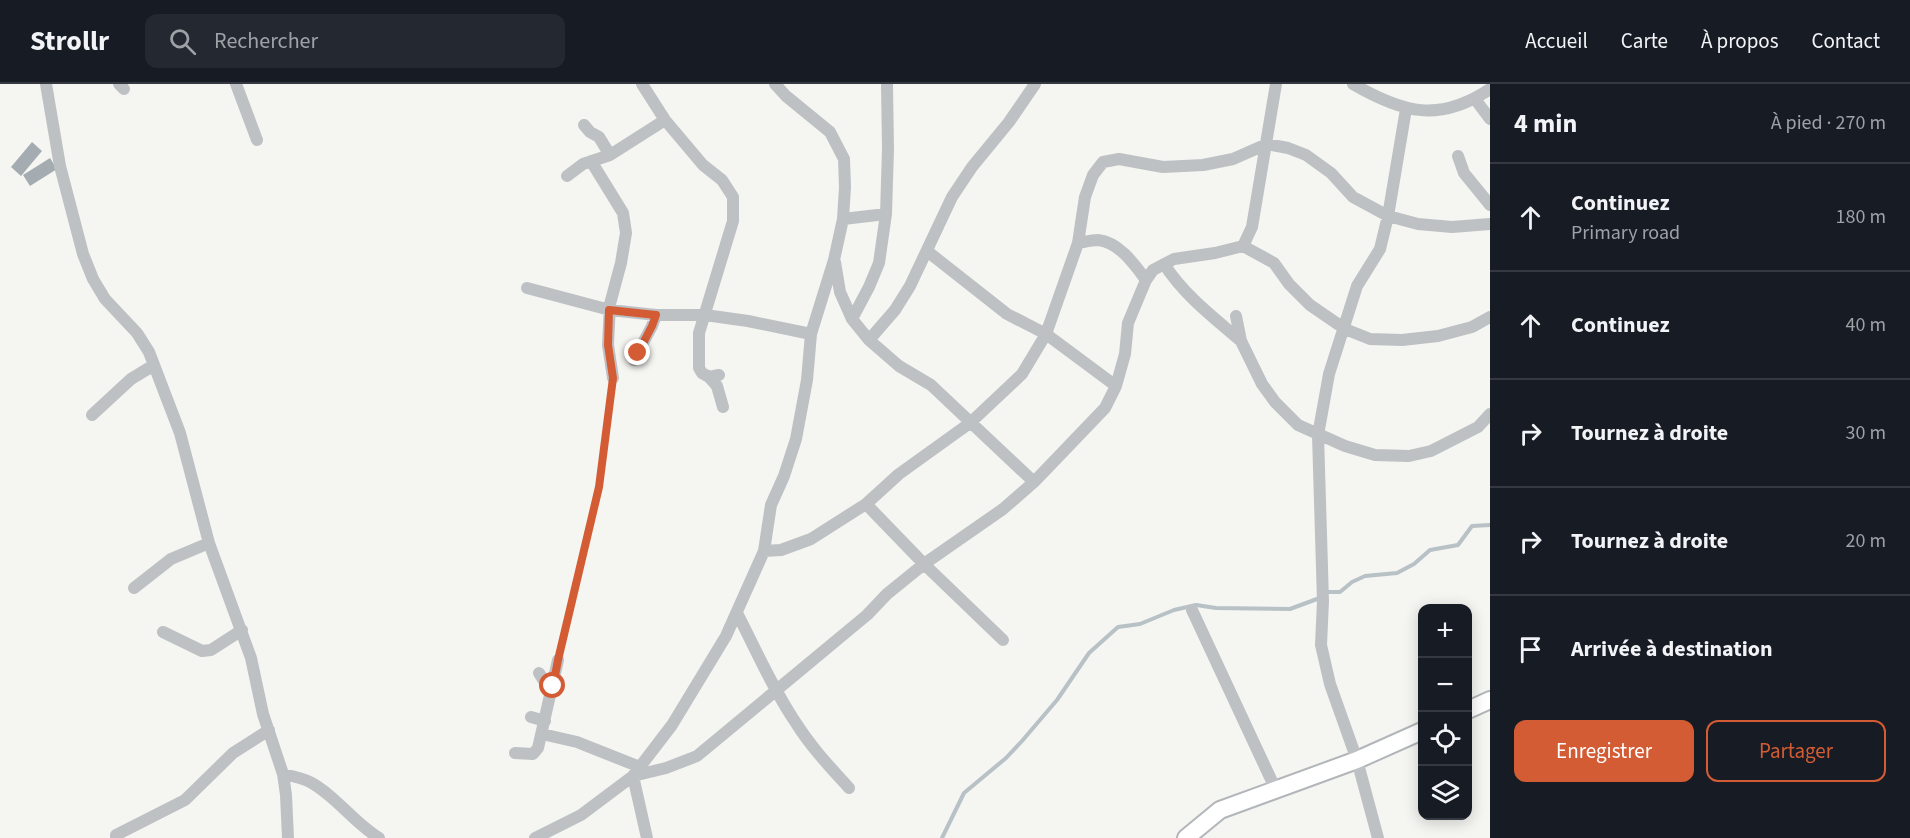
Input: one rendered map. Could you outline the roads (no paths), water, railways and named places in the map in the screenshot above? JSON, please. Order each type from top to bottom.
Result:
[{"type":"street","points":[[46,84],[60,166],[83,254],[93,279],[105,299],[137,333],[149,352],[180,433],[208,543],[242,630],[283,774],[288,838]]},
{"type":"street","points":[[236,84],[256,140]]},
{"type":"street","points":[[642,84],[665,120],[703,165],[722,180],[733,197],[733,220],[699,333],[699,368],[702,373],[714,376],[723,407]]},
{"type":"street","points":[[535,838],[581,815],[636,771],[672,725],[726,636],[764,551],[771,505],[784,476],[796,439],[807,380],[811,334],[834,260],[843,219],[845,187],[844,159],[830,132],[786,96],[775,84]]},
{"type":"street","points":[[852,320],[879,263],[886,214],[887,84]]},
{"type":"street","points":[[868,340],[895,310],[910,286],[952,197],[1035,84]]},
{"type":"street","points":[[1243,246],[1252,227],[1276,84]]},
{"type":"street","points":[[1353,84],[1377,98],[1406,109],[1435,110],[1460,106],[1490,89]]},
{"type":"street","points":[[1475,99],[1490,119]]},
{"type":"street","points":[[1378,838],[1357,760],[1330,684],[1321,645],[1323,601],[1318,435],[1329,374],[1357,286],[1380,249],[1388,216],[1406,109]]},
{"type":"street","points":[[567,176],[574,169],[610,154],[665,120]]},
{"type":"street","points":[[584,125],[599,137],[610,154]]},
{"type":"street","points":[[764,551],[781,550],[810,539],[866,504],[899,474],[970,423],[1022,374],[1046,334],[1078,243],[1085,197],[1093,175],[1103,162],[1119,159],[1163,167],[1203,165],[1233,159],[1267,144],[1288,148],[1306,155],[1331,173],[1353,197],[1388,216],[1418,224],[1452,226],[1490,224]]},
{"type":"street","points":[[1458,156],[1464,173],[1490,205]]},
{"type":"street","points":[[591,161],[623,213],[626,233],[625,247],[609,310],[608,345],[613,378]]},
{"type":"street","points":[[843,219],[886,214]]},
{"type":"street","points":[[1078,243],[1098,240],[1112,244],[1134,264],[1146,280]]},
{"type":"street","points":[[531,717],[543,727],[636,771],[666,768],[697,756],[777,692],[867,615],[887,594],[924,564],[1003,509],[1034,482],[1105,408],[1116,386],[1125,354],[1128,323],[1146,280],[1153,270],[1174,259],[1243,246],[1274,264],[1288,284],[1310,305],[1345,329],[1370,339],[1402,340],[1438,336],[1472,327],[1490,317]]},
{"type":"street","points":[[927,251],[1007,314],[1046,334],[1116,386]]},
{"type":"street","points":[[834,260],[840,292],[852,320],[868,340],[899,366],[931,385],[1034,482]]},
{"type":"street","points":[[1164,264],[1187,294],[1241,341]]},
{"type":"street","points":[[527,288],[609,310],[656,315],[705,315],[811,334]]},
{"type":"street","points":[[634,360],[656,315]]},
{"type":"street","points":[[1236,316],[1241,341],[1262,384],[1275,402],[1298,425],[1318,435],[1375,455],[1409,456],[1431,451],[1478,427],[1490,414]]},
{"type":"street","points":[[92,415],[131,379],[154,365]]},
{"type":"street","points":[[866,504],[1003,640]]},
{"type":"street","points":[[134,588],[171,559],[208,543]]},
{"type":"street","points":[[1192,610],[1275,788]]},
{"type":"street","points":[[737,613],[796,724],[816,751],[849,788]]},
{"type":"street","points":[[163,632],[202,651],[211,650],[242,630]]},
{"type":"street","points":[[515,753],[533,754],[538,748],[558,660]]},
{"type":"street","points":[[539,673],[546,684],[553,686]]},
{"type":"street","points":[[1472,708],[1490,700]]},
{"type":"street","points":[[116,838],[116,834],[186,800],[233,753],[269,730]]},
{"type":"street","points":[[1186,838],[1220,810],[1275,788],[1357,760],[1418,733]]},
{"type":"street","points":[[636,771],[647,838]]},
{"type":"street","points":[[283,774],[310,783],[338,803],[368,832],[379,838]]},
{"type":"waterway","points":[[1326,592],[1340,592],[1352,582],[1365,576],[1397,573],[1414,564],[1430,550],[1458,545],[1472,526],[1490,525]]},
{"type":"waterway","points":[[942,838],[964,793],[1006,758],[1022,741],[1057,700],[1089,653],[1118,627],[1140,624],[1174,610],[1196,605],[1216,608],[1290,609],[1317,599]]}]
